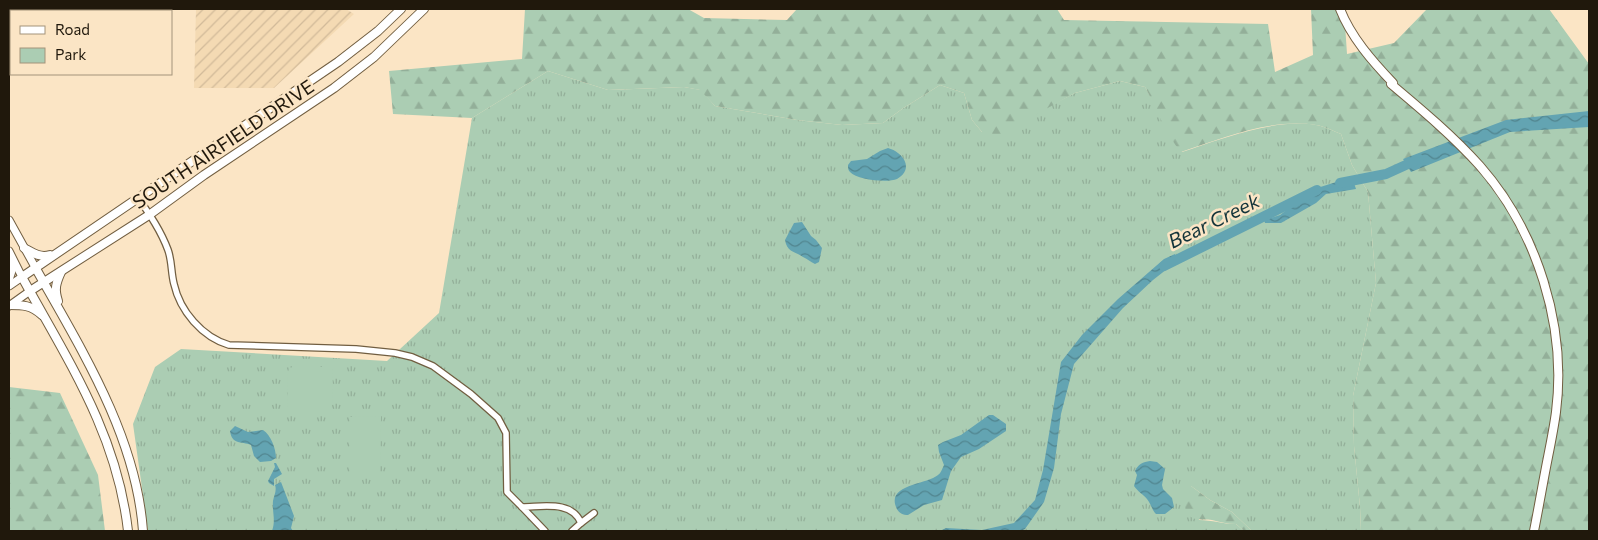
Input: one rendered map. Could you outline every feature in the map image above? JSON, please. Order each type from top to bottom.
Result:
[{"type":"main road","name":"SOUTH AIRFIELD DRIVE","points":[[22,277],[345,57],[378,31],[401,9]]},
{"type":"main road","name":"SOUTH AIRFIELD DRIVE","points":[[30,291],[150,215],[204,175],[334,88],[374,57],[424,9]]},
{"type":"main road","points":[[1340,9],[1354,36],[1374,64],[1392,84],[1450,136],[1481,167],[1517,220],[1536,258],[1554,324],[1558,365],[1556,412],[1534,531]]},
{"type":"main road","points":[[345,57],[355,71]]},
{"type":"main road","points":[[24,248],[34,254],[45,257],[57,253]]},
{"type":"main road","points":[[35,267],[106,398],[120,432],[137,490],[143,531]]},
{"type":"main road","points":[[62,270],[55,284],[55,292],[62,314]]},
{"type":"main road","points":[[22,277],[47,319],[93,406],[107,439],[121,486],[128,531]]},
{"type":"main road","points":[[9,306],[26,305],[36,309],[47,319]]},
{"type":"street","points":[[139,199],[160,232],[168,250],[174,286],[178,297],[184,309],[203,331],[213,339],[229,345],[380,351],[412,357],[433,366],[471,394],[504,425],[506,433],[507,492],[545,531]]},
{"type":"street","points":[[9,220],[35,267]]},
{"type":"street","points":[[9,252],[22,277],[9,286]]},
{"type":"street","points":[[9,252],[12,271],[9,280]]},
{"type":"street","points":[[9,306],[30,291]]},
{"type":"street","points":[[522,507],[564,507],[576,514],[581,523]]},
{"type":"street","points":[[572,531],[594,513]]},
{"type":"shaded area","points":[[196,9],[346,9],[354,14],[274,88],[194,88]]},
{"type":"green space","points":[[525,9],[688,9],[704,18],[787,20],[797,9],[1057,9],[1064,20],[1268,24],[1275,72],[1313,55],[1311,9],[1344,9],[1347,54],[1394,43],[1427,9],[1549,9],[1589,64],[1589,531],[1361,531],[1354,446],[1353,396],[1376,283],[1368,192],[1352,165],[1341,134],[1316,125],[1282,124],[1230,135],[1181,152],[1166,129],[1145,87],[1120,81],[1075,93],[999,135],[982,132],[972,120],[964,93],[940,85],[883,123],[842,125],[797,120],[715,106],[700,90],[684,87],[608,90],[548,71],[472,118],[393,114],[389,71],[522,59]]},
{"type":"green space","points":[[548,71],[608,90],[684,87],[701,90],[715,106],[797,120],[842,125],[883,123],[940,85],[964,93],[972,120],[982,132],[1044,109],[1075,93],[1120,81],[1145,87],[1182,152],[1248,131],[1283,124],[1316,125],[1341,134],[1352,165],[1368,192],[1376,283],[1353,396],[1354,446],[1361,531],[1252,531],[1232,512],[1210,500],[1191,486],[1199,520],[1236,524],[1244,531],[148,531],[133,424],[155,367],[181,349],[387,361],[439,313],[472,118]]},
{"type":"green space","points":[[333,367],[332,409],[287,409],[288,372],[289,368]]},
{"type":"green space","points":[[9,387],[60,393],[98,475],[105,531],[9,531]]},
{"type":"green space","points":[[381,416],[380,476],[350,476],[350,417]]},
{"type":"green space","points":[[1191,486],[1210,500],[1232,512],[1252,531],[1244,531],[1236,524],[1197,519],[1188,515],[1185,504],[1186,491]]},
{"type":"water","points":[[1589,111],[1589,127],[1510,132],[1411,172],[1403,159],[1506,120]]},
{"type":"water","points":[[888,148],[898,153],[905,161],[905,170],[897,179],[887,181],[866,179],[854,175],[849,170],[848,165],[851,161],[867,159]]},
{"type":"water","points":[[1352,177],[1356,189],[1326,194],[1316,203],[1281,223],[1265,223],[1264,220],[1280,215],[1314,189]]},
{"type":"water","points":[[802,222],[822,248],[819,262],[815,264],[791,251],[786,244],[785,240],[794,223]]},
{"type":"water","points":[[1175,254],[1176,262],[1123,308],[1074,364],[1061,414],[1054,468],[1044,502],[1025,529],[1021,531],[940,531],[946,528],[982,530],[1014,523],[1035,500],[1043,470],[1061,362],[1082,335],[1118,299],[1164,259]]},
{"type":"water","points":[[989,415],[993,415],[1006,424],[1006,431],[979,449],[961,457],[951,471],[942,500],[924,505],[908,515],[899,512],[895,499],[902,489],[932,478],[941,472],[944,465],[938,445],[961,435]]},
{"type":"water","points":[[235,426],[248,432],[263,430],[273,442],[276,458],[271,461],[260,462],[254,456],[251,445],[233,439],[230,431]]},
{"type":"water","points":[[1150,461],[1157,462],[1165,469],[1162,485],[1163,489],[1172,498],[1174,507],[1165,514],[1156,514],[1147,499],[1134,486],[1137,475],[1136,469],[1141,464]]},
{"type":"water","points":[[274,463],[276,463],[282,474],[274,479],[274,486],[268,481],[275,467]]},
{"type":"water","points":[[281,482],[294,516],[291,528],[293,531],[272,531],[275,485]]},
{"type":"waterway","name":"Bear Creek","points":[[1340,183],[1386,174],[1419,159]]},
{"type":"waterway","name":"Bear Creek","points":[[1164,266],[1317,190]]}]
